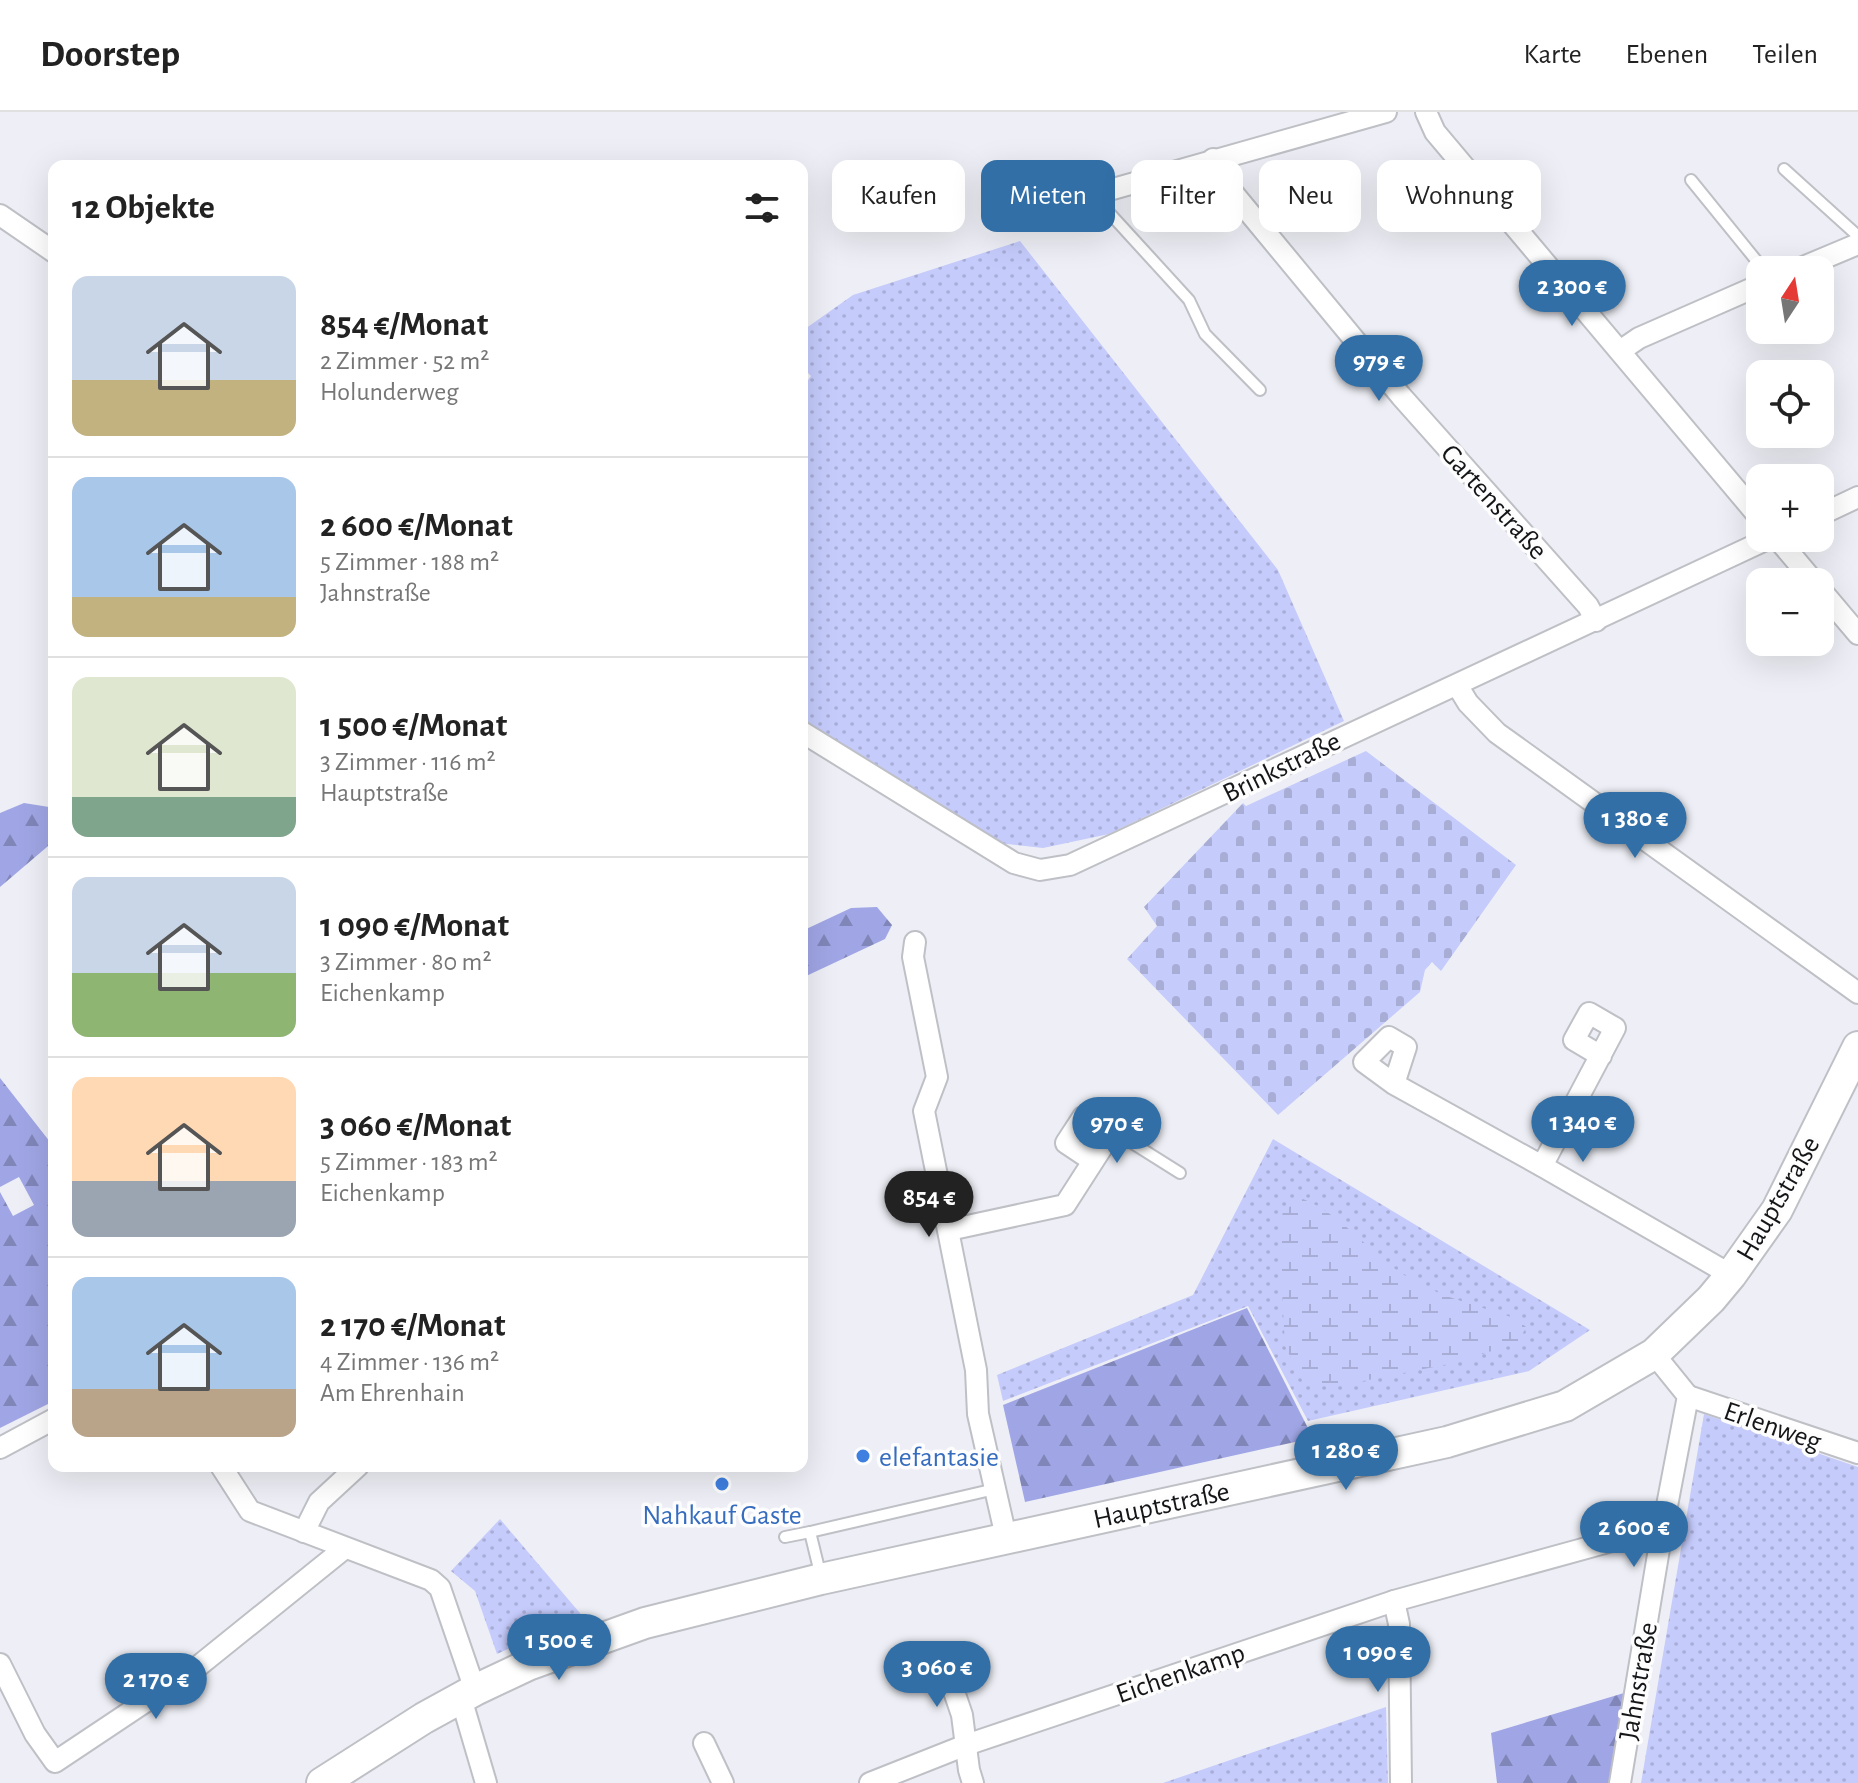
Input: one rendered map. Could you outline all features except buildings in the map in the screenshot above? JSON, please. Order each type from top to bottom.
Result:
[{"type":"street","points":[[1115,188],[1386,112]]},
{"type":"street","points":[[1426,112],[1435,132],[1746,501]]},
{"type":"street","name":"Gartenstraße","points":[[1213,159],[1219,176],[1361,347],[1588,606],[1596,621]]},
{"type":"street","points":[[0,215],[48,248]]},
{"type":"street","points":[[1829,256],[1858,244]]},
{"type":"street","points":[[1620,351],[1639,338],[1746,291]]},
{"type":"street","points":[[1834,508],[1858,497]]},
{"type":"street","name":"Brinkstraße","points":[[808,736],[1014,863],[1040,870],[1070,865],[1746,549]]},
{"type":"street","points":[[1789,552],[1802,568]]},
{"type":"street","points":[[1834,606],[1858,634]]},
{"type":"street","points":[[1457,685],[1468,703],[1497,733],[1858,993]]},
{"type":"street","points":[[915,942],[913,957],[937,1077],[924,1111],[976,1370],[978,1414],[1006,1537]]},
{"type":"street","name":"Hauptstraße","points":[[322,1783],[468,1694],[528,1665],[645,1623],[1006,1537],[1447,1442],[1565,1406],[1654,1354],[1711,1299],[1731,1275],[1777,1210],[1858,1047]]},
{"type":"street","points":[[1542,1166],[1601,1056]]},
{"type":"street","points":[[1394,1084],[1731,1275]]},
{"type":"street","points":[[949,1230],[1065,1205],[1110,1135],[1083,1117],[1066,1143],[1093,1161]]},
{"type":"street","points":[[1654,1354],[1688,1396]]},
{"type":"street","name":"Erlenweg","points":[[1688,1396],[1858,1453]]},
{"type":"street","name":"Jahnstraße","points":[[1620,1783],[1688,1396]]},
{"type":"street","points":[[0,1448],[48,1422]]},
{"type":"street","points":[[225,1472],[250,1511],[431,1580],[440,1588],[468,1694],[486,1783]]},
{"type":"street","points":[[304,1532],[319,1502],[352,1472]]},
{"type":"street","name":"Eichenkamp","points":[[870,1783],[966,1745],[1394,1601],[1630,1536],[1661,1537]]},
{"type":"street","points":[[0,1664],[35,1734],[55,1762],[196,1668],[345,1548]]},
{"type":"street","points":[[1394,1601],[1399,1624],[1401,1783]]},
{"type":"street","points":[[945,1665],[962,1715],[973,1783]]},
{"type":"street","points":[[704,1743],[723,1783]]},
{"type":"lane","points":[[1784,169],[1858,236]]},
{"type":"lane","points":[[1691,180],[1753,256]]},
{"type":"lane","points":[[1115,228],[1189,300],[1205,334],[1260,390]]},
{"type":"lane","points":[[1110,1135],[1118,1134],[1180,1173]]},
{"type":"lane","points":[[785,1537],[995,1489]]},
{"type":"lane","points":[[810,1532],[821,1579]]},
{"type":"green space","points":[[1020,241],[1278,570],[1344,721],[1109,834],[1043,848],[999,843],[808,725],[808,380],[811,376],[808,373],[808,327],[853,295]]},
{"type":"green space","points":[[1366,751],[1516,865],[1441,971],[1432,962],[1425,970],[1420,992],[1278,1115],[1127,959],[1157,926],[1144,907],[1243,803],[1246,806]]},
{"type":"green space","points":[[24,803],[48,807],[48,846],[0,887],[0,813]]},
{"type":"green space","points":[[877,907],[892,925],[885,939],[808,975],[808,928],[851,908]]},
{"type":"green space","points":[[0,1078],[48,1139],[48,1404],[0,1428],[0,1192],[13,1216],[34,1205],[19,1177],[0,1187]]},
{"type":"green space","points":[[1273,1139],[1590,1330],[1529,1371],[1308,1421],[1248,1306],[1003,1401],[997,1375],[1193,1295]]},
{"type":"green space","points":[[1303,1199],[1330,1214],[1389,1264],[1415,1281],[1443,1294],[1517,1319],[1526,1327],[1518,1343],[1449,1364],[1353,1383],[1315,1387],[1303,1382],[1285,1346],[1279,1234],[1283,1211]]},
{"type":"green space","points":[[1247,1308],[1313,1438],[1025,1502],[1003,1405]]},
{"type":"green space","points":[[1704,1414],[1858,1467],[1858,1783],[1641,1783]]},
{"type":"green space","points":[[500,1519],[585,1619],[497,1654],[475,1591],[451,1571]]},
{"type":"green space","points":[[1624,1693],[1609,1783],[1497,1783],[1491,1733]]},
{"type":"green space","points":[[1386,1707],[1388,1783],[1163,1783]]},
{"type":"place","name":"elefantasie","points":[[863,1456]]},
{"type":"place","name":"Nahkauf Gaste","points":[[722,1484]]}]
